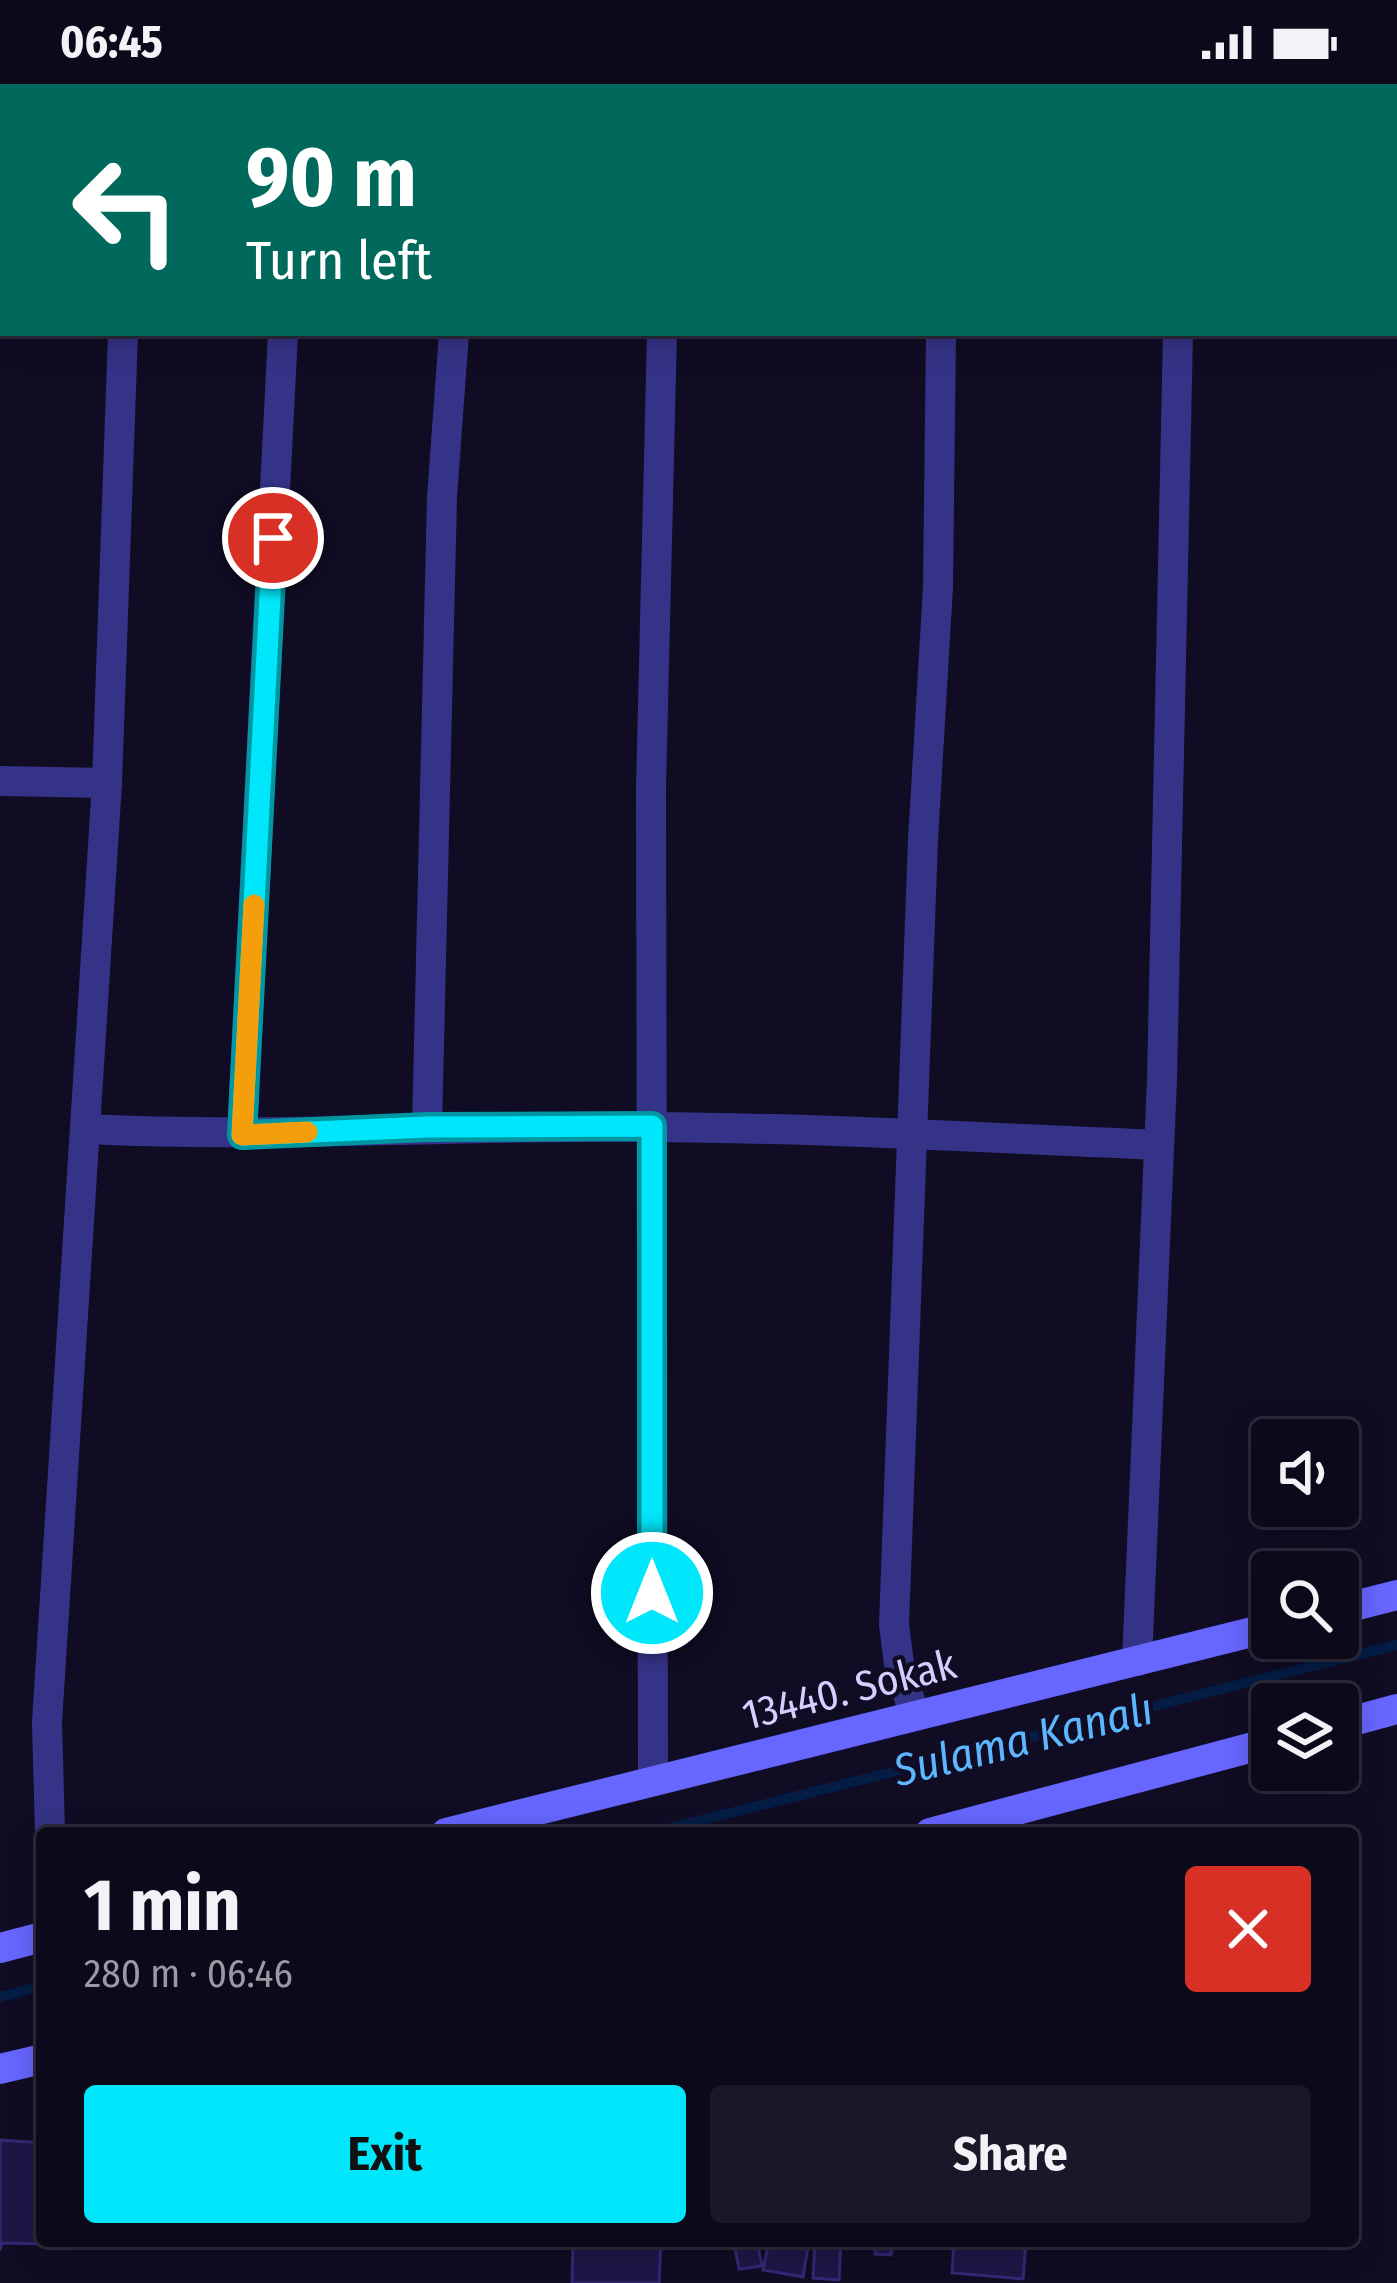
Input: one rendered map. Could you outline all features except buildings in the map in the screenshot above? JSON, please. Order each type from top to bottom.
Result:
[{"type":"main road","points":[[1359,1605],[1397,1595]]},
{"type":"main road","name":"13440. Sokak","points":[[469,1827],[1251,1632]]},
{"type":"main road","points":[[1359,1719],[1397,1709]]},
{"type":"main road","points":[[953,1827],[1251,1748]]},
{"type":"main road","points":[[0,1948],[36,1939]]},
{"type":"main road","points":[[0,2069],[36,2060]]},
{"type":"street","points":[[50,1827],[47,1722],[107,783],[123,336]]},
{"type":"street","points":[[242,1135],[284,336]]},
{"type":"street","points":[[427,1127],[441,520],[454,336]]},
{"type":"street","points":[[653,1780],[651,788],[662,336]]},
{"type":"street","points":[[915,1715],[900,1671],[895,1625],[923,840],[938,587],[941,336]]},
{"type":"street","points":[[1137,1661],[1159,1145],[1178,336]]},
{"type":"street","points":[[0,781],[107,783]]},
{"type":"street","points":[[87,1130],[242,1135],[427,1127],[652,1126],[1159,1145]]},
{"type":"waterway","name":"Sulama Kanalı","points":[[674,1827],[1397,1645]]},
{"type":"waterway","name":"Sulama Kanalı","points":[[0,1997],[36,1988]]},
{"type":"slow traffic","points":[[254,905],[242,1135],[307,1132]]},
{"type":"route","points":[[273,538],[242,1135],[427,1127],[652,1126],[652,1593]]}]
